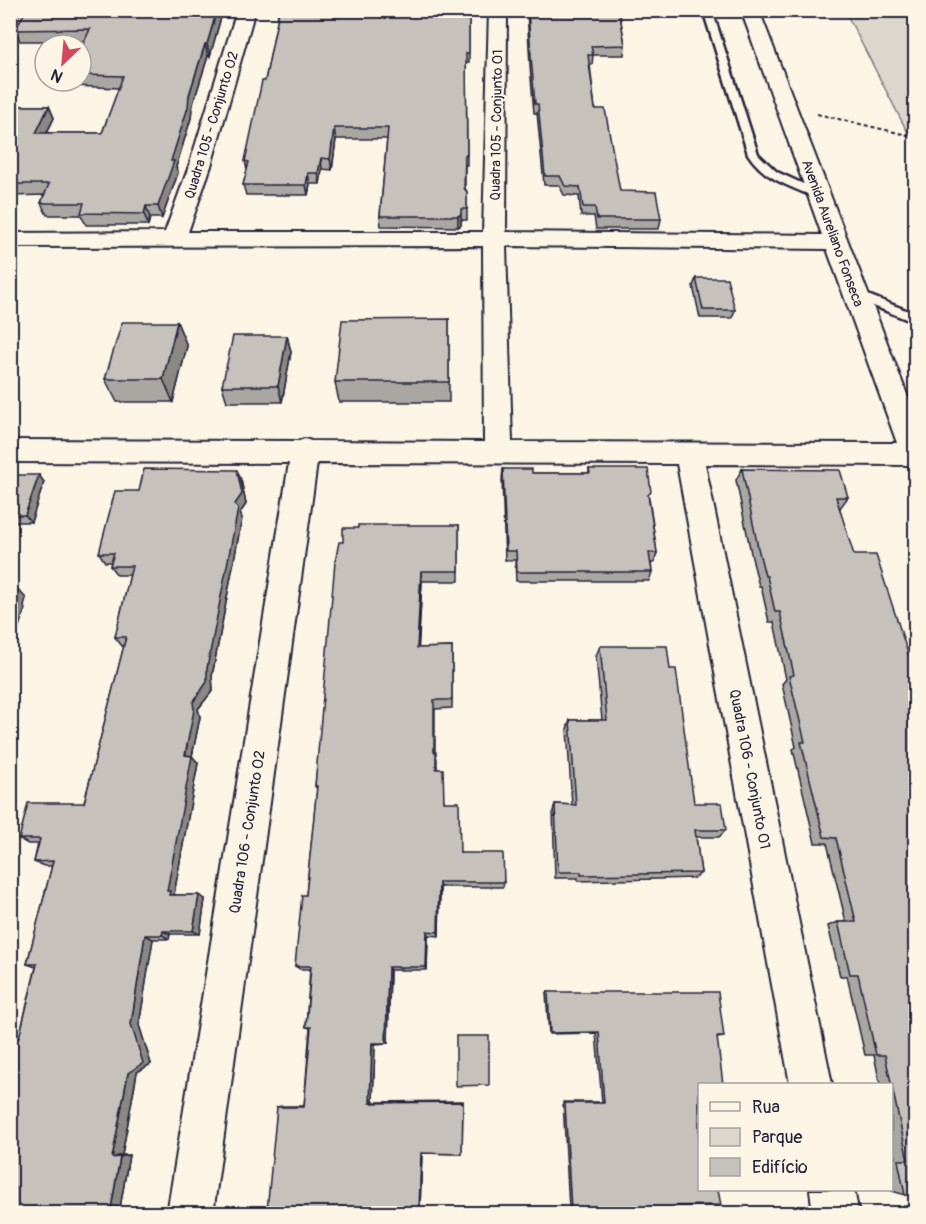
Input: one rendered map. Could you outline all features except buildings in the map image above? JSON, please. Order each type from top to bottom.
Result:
[{"type":"street","points":[[10,14],[13,10]]},
{"type":"street","name":"Quadra 105 - Conjunto 02","points":[[174,238],[200,166],[246,10]]},
{"type":"street","name":"Quadra 105 - Conjunto 01","points":[[498,10],[494,239],[498,451]]},
{"type":"street","name":"Avenida Aureliano Fonseca","points":[[750,10],[915,455]]},
{"type":"street","points":[[10,240],[174,238],[836,242]]},
{"type":"street","points":[[10,451],[304,450],[915,455]]},
{"type":"street","name":"Quadra 106 - Conjunto 02","points":[[190,1214],[304,450]]},
{"type":"street","name":"Quadra 106 - Conjunto 01","points":[[689,454],[811,1083]]},
{"type":"street","points":[[831,1191],[836,1214]]},
{"type":"lane","points":[[707,10],[753,154],[759,165],[819,195]]},
{"type":"lane","points":[[855,294],[915,319]]},
{"type":"path","points":[[786,106],[915,137]]},
{"type":"green space","points":[[845,11],[915,11],[915,136],[909,135]]}]
